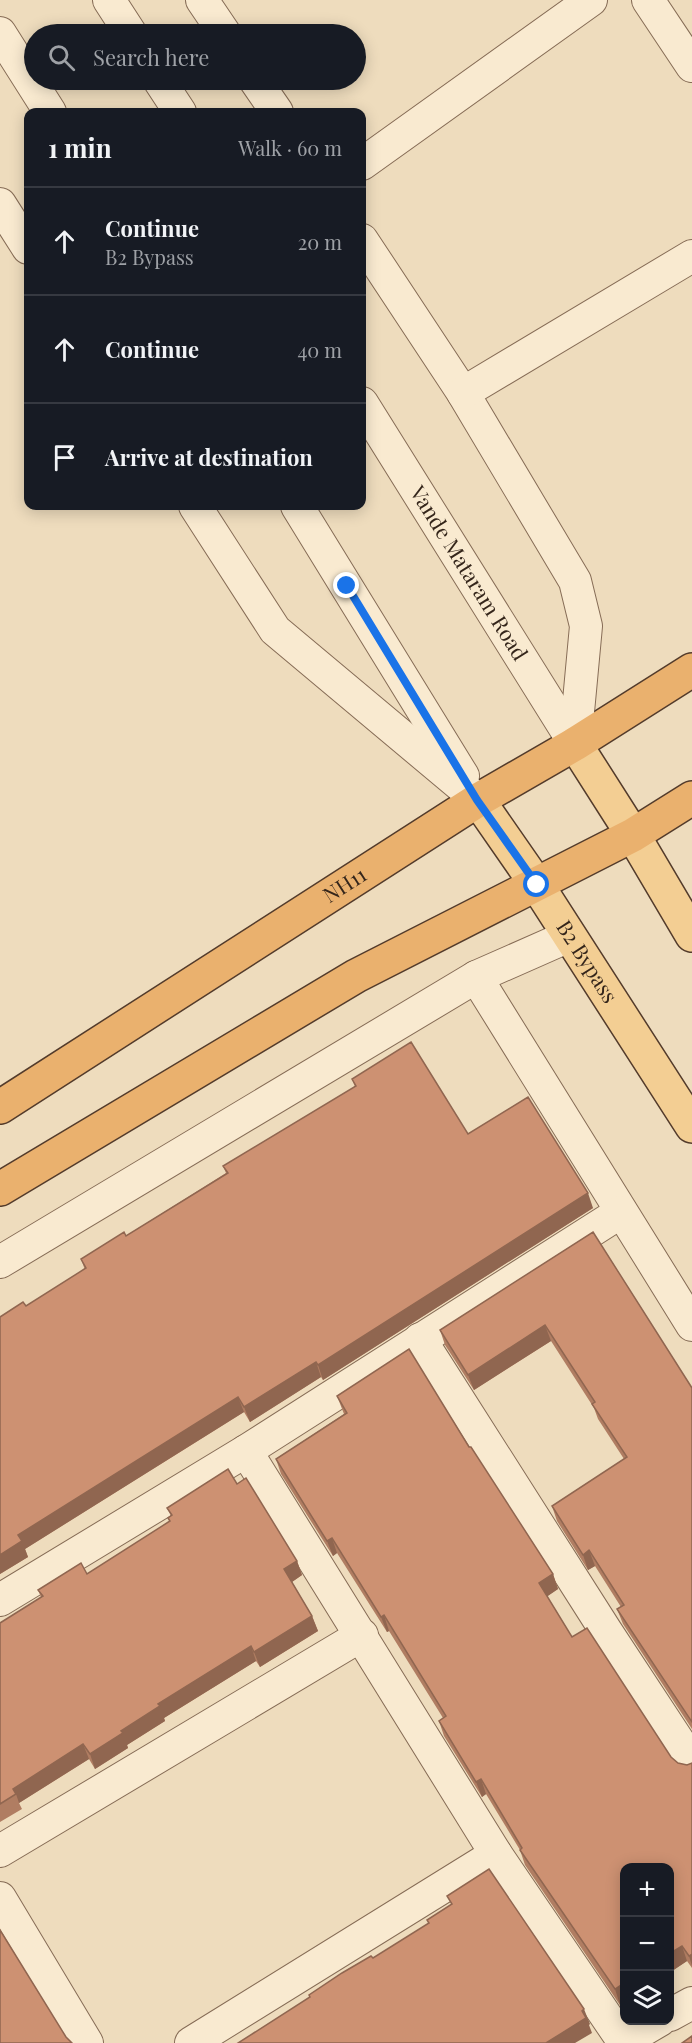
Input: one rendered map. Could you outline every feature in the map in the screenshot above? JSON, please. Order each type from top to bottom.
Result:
[{"type":"highway","name":"NH11","points":[[0,1107],[477,800],[575,744],[692,669]]},
{"type":"highway","points":[[0,1189],[356,976],[633,835],[692,798]]},
{"type":"main road","points":[[575,744],[633,835],[692,935]]},
{"type":"main road","name":"B2 Bypass","points":[[477,800],[537,885],[692,1126]]},
{"type":"street","points":[[109,0],[125,24]]},
{"type":"street","points":[[202,0],[218,24]]},
{"type":"street","points":[[366,161],[591,0]]},
{"type":"street","points":[[648,0],[692,66]]},
{"type":"street","points":[[0,33],[24,71]]},
{"type":"street","points":[[36,90],[47,108]]},
{"type":"street","points":[[166,90],[177,108]]},
{"type":"street","points":[[262,90],[274,108]]},
{"type":"street","points":[[0,204],[24,242]]},
{"type":"street","points":[[366,246],[464,393],[574,581],[586,626],[575,744]]},
{"type":"street","points":[[464,393],[692,256]]},
{"type":"street","name":"Vande Mataram Road","points":[[366,409],[575,744]]},
{"type":"street","points":[[198,510],[275,630],[477,800]]},
{"type":"street","points":[[299,510],[477,800]]},
{"type":"street","points":[[0,1262],[476,977],[569,936]]},
{"type":"street","points":[[476,977],[692,1325]]},
{"type":"street","points":[[0,1600],[246,1451],[621,1212]]},
{"type":"street","points":[[420,1339],[692,1762]]},
{"type":"street","points":[[246,1451],[496,1854],[622,2042],[651,2025]]},
{"type":"street","points":[[0,1851],[362,1635]]},
{"type":"street","points":[[191,2043],[496,1854]]},
{"type":"street","points":[[0,1898],[87,2043]]},
{"type":"street","points":[[674,2012],[692,2002]]},
{"type":"building","points":[[411,1042],[468,1134],[528,1097],[588,1193],[318,1365],[316,1362],[244,1407],[238,1397],[18,1535],[22,1541],[0,1555],[0,1317],[23,1302],[26,1306],[86,1268],[81,1259],[124,1232],[126,1236],[228,1173],[223,1166],[356,1086],[352,1079]]},
{"type":"building","points":[[593,1232],[692,1388],[692,1722],[617,1609],[624,1605],[589,1550],[583,1555],[552,1506],[627,1457],[592,1404],[595,1402],[545,1325],[468,1375],[440,1330]]},
{"type":"building","points":[[409,1349],[469,1447],[553,1574],[539,1583],[572,1637],[587,1628],[671,1757],[678,1763],[687,1765],[692,1763],[692,1954],[689,1956],[682,1946],[674,1951],[674,1863],[620,1863],[620,1986],[615,1989],[520,1850],[522,1848],[481,1779],[476,1782],[439,1721],[446,1716],[384,1615],[381,1617],[332,1538],[327,1541],[276,1459],[347,1413],[337,1396]]},
{"type":"building","points":[[228,1469],[237,1484],[246,1478],[297,1561],[284,1569],[312,1616],[254,1652],[251,1646],[158,1704],[160,1706],[90,1754],[83,1744],[13,1789],[16,1794],[0,1804],[0,1623],[43,1596],[38,1590],[81,1563],[87,1574],[170,1521],[168,1518],[172,1515],[167,1508]]},
{"type":"building","points":[[489,1869],[584,2009],[582,2011],[586,2018],[546,2043],[238,2043],[310,1997],[309,1995],[342,1973],[371,1956],[373,1958],[429,1923],[427,1920],[452,1904],[447,1896]]},
{"type":"building","points":[[0,1930],[66,2037],[72,2043],[0,2043]]},
{"type":"building","points":[[692,2036],[692,2043],[682,2043]]},
{"type":"route","points":[[347,586],[477,800],[537,885]]}]
